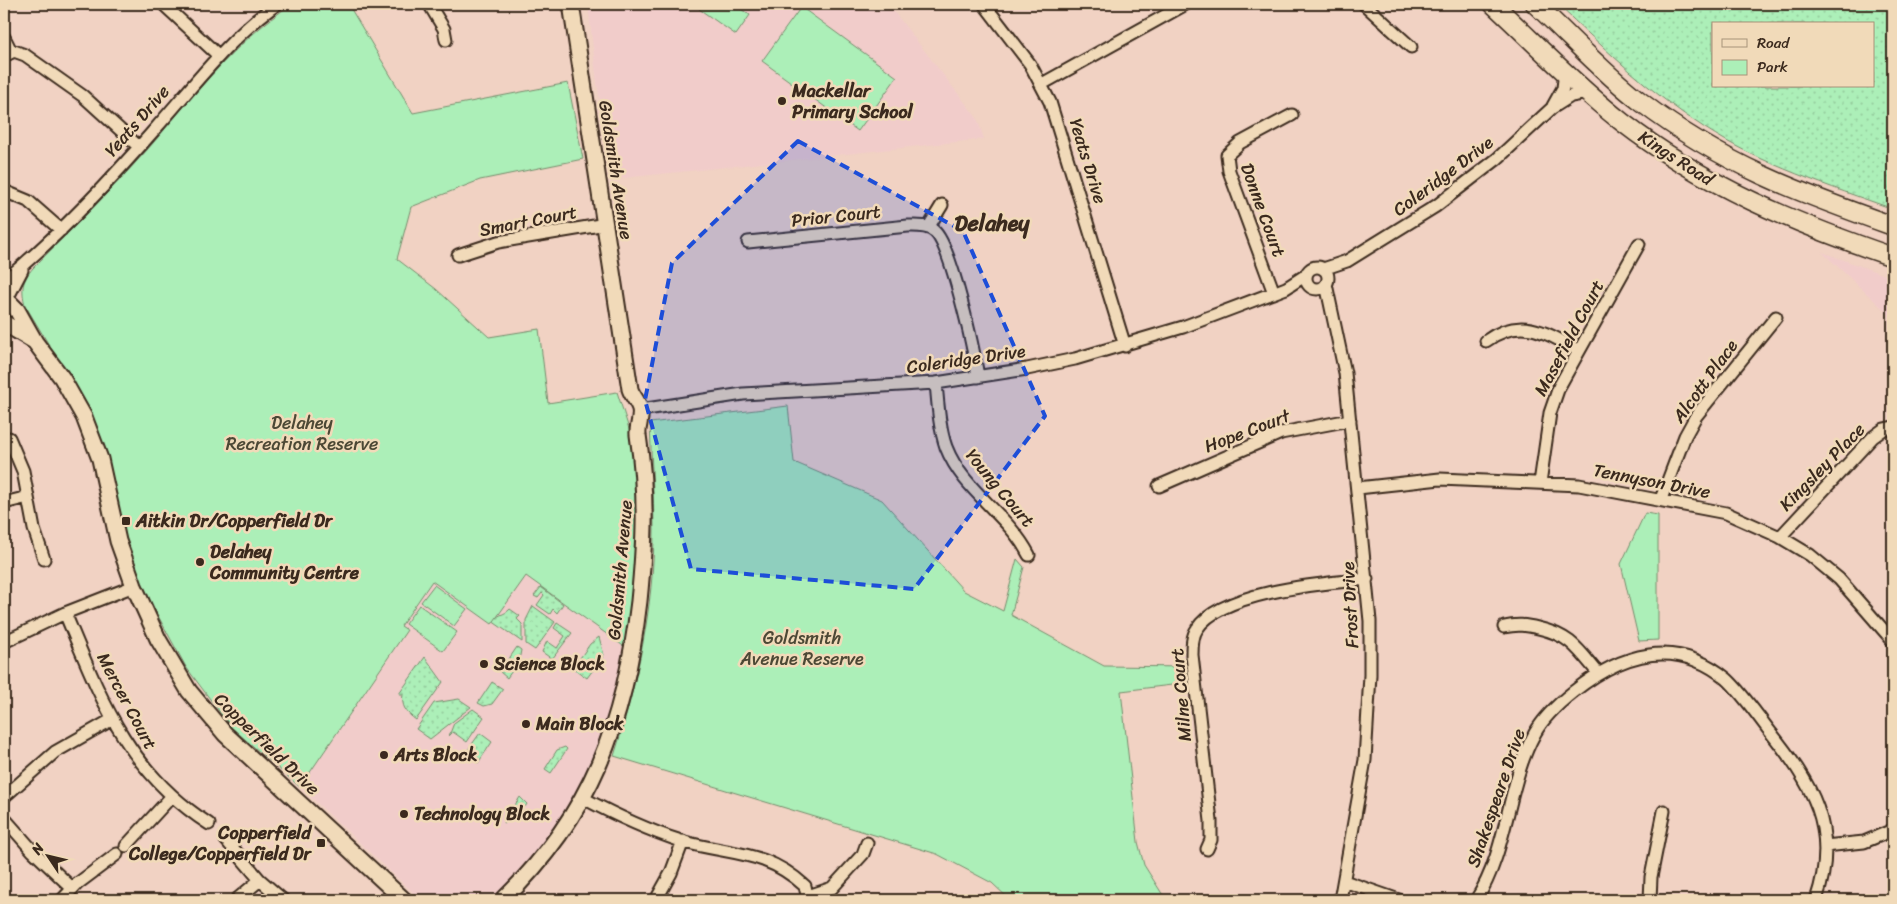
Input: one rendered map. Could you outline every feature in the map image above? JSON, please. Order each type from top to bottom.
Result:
[{"type":"main road","name":"Kings Road","points":[[1493,4],[1588,93],[1654,145],[1727,190],[1791,220],[1893,257]]},
{"type":"main road","name":"Kings Road","points":[[1535,4],[1640,101],[1696,140],[1787,188],[1893,226]]},
{"type":"street","points":[[164,4],[219,56]]},
{"type":"street","name":"Yeats Drive","points":[[4,281],[26,264],[61,230],[139,148],[219,56],[258,18],[277,4]]},
{"type":"street","points":[[429,4],[444,29],[446,40]]},
{"type":"street","name":"Goldsmith Avenue","points":[[503,900],[546,855],[583,798],[605,752],[621,704],[636,627],[646,512],[644,471],[637,427],[640,410],[630,389],[571,4]]},
{"type":"street","name":"Yeats Drive","points":[[984,4],[1030,64],[1042,84],[1056,118],[1125,346]]},
{"type":"street","points":[[1042,84],[1186,4]]},
{"type":"street","points":[[1364,4],[1411,47]]},
{"type":"street","points":[[4,37],[7,53],[25,55],[83,96],[139,148]]},
{"type":"street","name":"Coleridge Drive","points":[[1552,108],[1563,88],[1565,71]]},
{"type":"street","name":"Coleridge Drive","points":[[640,410],[779,391],[936,383],[978,377],[1065,361],[1125,346],[1183,327],[1286,288],[1318,280],[1398,232],[1460,189],[1497,159],[1552,108],[1571,96],[1588,93]]},
{"type":"street","name":"Donne Court","points":[[1274,293],[1226,162],[1231,150],[1292,114]]},
{"type":"street","points":[[4,191],[28,202],[61,230]]},
{"type":"street","points":[[942,205],[928,228],[934,231],[943,243],[967,319],[978,377]]},
{"type":"street","name":"Smart Court","points":[[458,256],[498,242],[606,224]]},
{"type":"street","name":"Prior Court","points":[[748,242],[908,226],[928,228]]},
{"type":"street","name":"Masefield Court","points":[[1540,483],[1550,413],[1559,387],[1639,244]]},
{"type":"street","name":"Yeats Drive","points":[[6,301],[26,264]]},
{"type":"street","name":"Frost Drive","points":[[1318,280],[1331,308],[1342,352],[1367,579],[1370,675],[1369,715],[1360,789],[1340,900]]},
{"type":"street","name":"Copperfield Drive","points":[[6,301],[22,318],[35,342],[70,391],[90,430],[104,474],[118,541],[134,586],[158,639],[180,676],[213,722],[404,900]]},
{"type":"street","name":"Alcott Place","points":[[1661,500],[1685,436],[1696,416],[1776,317]]},
{"type":"street","name":"Copperfield Drive","points":[[4,323],[35,342]]},
{"type":"street","points":[[1486,341],[1505,331],[1529,327],[1544,331],[1580,350]]},
{"type":"street","name":"Young Court","points":[[936,383],[943,436],[953,461],[970,485],[1014,530],[1030,555]]},
{"type":"street","name":"Hope Court","points":[[1159,486],[1272,436],[1350,420]]},
{"type":"street","name":"Kingsley Place","points":[[1780,537],[1873,437],[1893,427]]},
{"type":"street","points":[[9,438],[23,471],[34,529],[44,559]]},
{"type":"street","name":"Tennyson Drive","points":[[1358,488],[1440,479],[1579,485],[1726,513],[1780,537],[1825,567],[1851,592],[1893,641]]},
{"type":"street","points":[[4,503],[28,497]]},
{"type":"street","name":"Milne Court","points":[[1207,849],[1211,840],[1212,828],[1192,655],[1196,629],[1212,614],[1278,589],[1367,579]]},
{"type":"street","points":[[4,642],[65,613],[134,586]]},
{"type":"street","name":"Mercer Court","points":[[65,613],[113,719],[140,763],[171,797],[209,824]]},
{"type":"street","points":[[1504,627],[1522,624],[1559,633],[1573,643],[1598,673]]},
{"type":"street","name":"Shakespeare Drive","points":[[1476,900],[1492,868],[1522,765],[1534,734],[1558,705],[1598,673],[1629,659],[1666,654],[1694,660],[1720,674],[1734,686],[1797,765],[1819,810],[1825,846],[1823,870],[1816,900]]},
{"type":"street","points":[[4,797],[55,752],[113,719]]},
{"type":"street","points":[[126,846],[171,797]]},
{"type":"street","points":[[583,798],[636,825],[683,841],[757,857],[774,863],[805,886],[808,898],[832,888],[862,854],[867,843]]},
{"type":"street","points":[[1650,900],[1651,878],[1664,811]]},
{"type":"street","points":[[4,818],[72,888]]},
{"type":"street","points":[[1825,846],[1864,842],[1893,830]]},
{"type":"street","points":[[226,840],[260,880],[283,900]]},
{"type":"street","points":[[656,900],[671,873],[683,841]]},
{"type":"street","points":[[62,900],[72,888],[117,854]]},
{"type":"street","points":[[236,900],[260,880]]},
{"type":"street","points":[[1344,882],[1399,900]]},
{"type":"highlighted area","points":[[798,141],[963,231],[1045,416],[914,589],[691,569],[645,400],[672,263]]},
{"type":"shaded area","name":"Mackellar Primary School","points":[[588,4],[888,4],[977,118],[984,139],[614,179],[597,84]]},
{"type":"shaded area","points":[[1822,252],[1893,278],[1893,318]]},
{"type":"shaded area","points":[[526,576],[626,648],[624,666],[604,740],[583,788],[549,841],[507,887],[492,900],[421,900],[300,787],[407,631],[401,626],[432,581]]},
{"type":"green space","name":"Delahey Recreation Reserve","points":[[292,4],[348,4],[413,113],[568,83],[583,159],[480,180],[411,207],[397,259],[436,289],[489,337],[539,329],[548,403],[617,392],[632,438],[639,539],[626,648],[526,576],[492,624],[432,581],[401,626],[407,630],[300,787],[231,727],[186,667],[140,583],[125,539],[101,440],[79,395],[25,305],[23,294],[25,281],[33,268],[147,150],[232,53],[271,19]]},
{"type":"green space","points":[[703,4],[733,4],[750,15],[736,35],[699,9]]},
{"type":"green space","points":[[1557,4],[1893,4],[1893,209],[1796,174],[1749,153],[1705,128],[1665,100]]},
{"type":"green space","points":[[801,7],[897,77],[858,131],[762,61]]},
{"type":"green space","name":"Goldsmith Avenue Reserve","points":[[788,406],[794,462],[882,500],[964,591],[1003,611],[1017,559],[1024,567],[1011,615],[1104,666],[1188,667],[1189,683],[1121,691],[1138,842],[1144,865],[1166,900],[1010,900],[992,883],[937,854],[614,756],[637,673],[651,588],[654,504],[650,423]]},
{"type":"green space","points":[[1645,513],[1658,515],[1658,640],[1639,641],[1621,564]]},
{"type":"green space","points":[[434,585],[467,609],[454,626],[421,602]]},
{"type":"green space","points":[[541,587],[563,604],[557,613],[553,609],[550,614],[537,605],[544,595],[542,593],[538,598],[534,596]]},
{"type":"green space","points":[[419,605],[457,632],[443,651],[405,624]]},
{"type":"green space","points":[[533,606],[555,622],[535,650],[526,644],[526,620]]},
{"type":"green space","points":[[510,609],[520,616],[517,619],[522,624],[522,642],[492,621]]},
{"type":"green space","points":[[557,623],[572,633],[552,659],[542,652],[547,641],[557,648],[565,636],[554,628]]},
{"type":"green space","points":[[599,637],[604,655],[587,678],[573,668],[590,644]]},
{"type":"green space","points":[[517,647],[521,650],[519,661],[507,678],[500,672]]},
{"type":"green space","points":[[425,657],[443,682],[416,720],[405,709],[403,694],[399,694]]},
{"type":"green space","points":[[492,682],[503,689],[492,704],[484,706],[478,703]]},
{"type":"green space","points":[[459,699],[471,707],[430,739],[416,729],[434,703]]},
{"type":"green space","points":[[473,709],[484,717],[467,742],[453,732],[449,736],[454,723]]},
{"type":"green space","points":[[480,733],[492,742],[478,763],[465,754]]},
{"type":"green space","points":[[565,747],[567,749],[551,773],[545,769],[557,750]]},
{"type":"green space","points":[[520,797],[527,804],[525,807],[520,804],[509,820],[504,823]]},
{"type":"place","name":"Mackellar Primary School","points":[[782,101]]},
{"type":"place","name":"Aitkin Dr/Copperfield Dr","points":[[126,521]]},
{"type":"place","name":"Delahey Community Centre","points":[[200,562]]},
{"type":"place","name":"Science Block","points":[[484,664]]},
{"type":"place","name":"Main Block","points":[[526,724]]},
{"type":"place","name":"Arts Block","points":[[384,755]]},
{"type":"place","name":"Technology Block","points":[[404,814]]},
{"type":"place","name":"Copperfield College/Copperfield Dr","points":[[321,843]]},
{"type":"district","name":"Delahey","points":[[992,223]]}]
